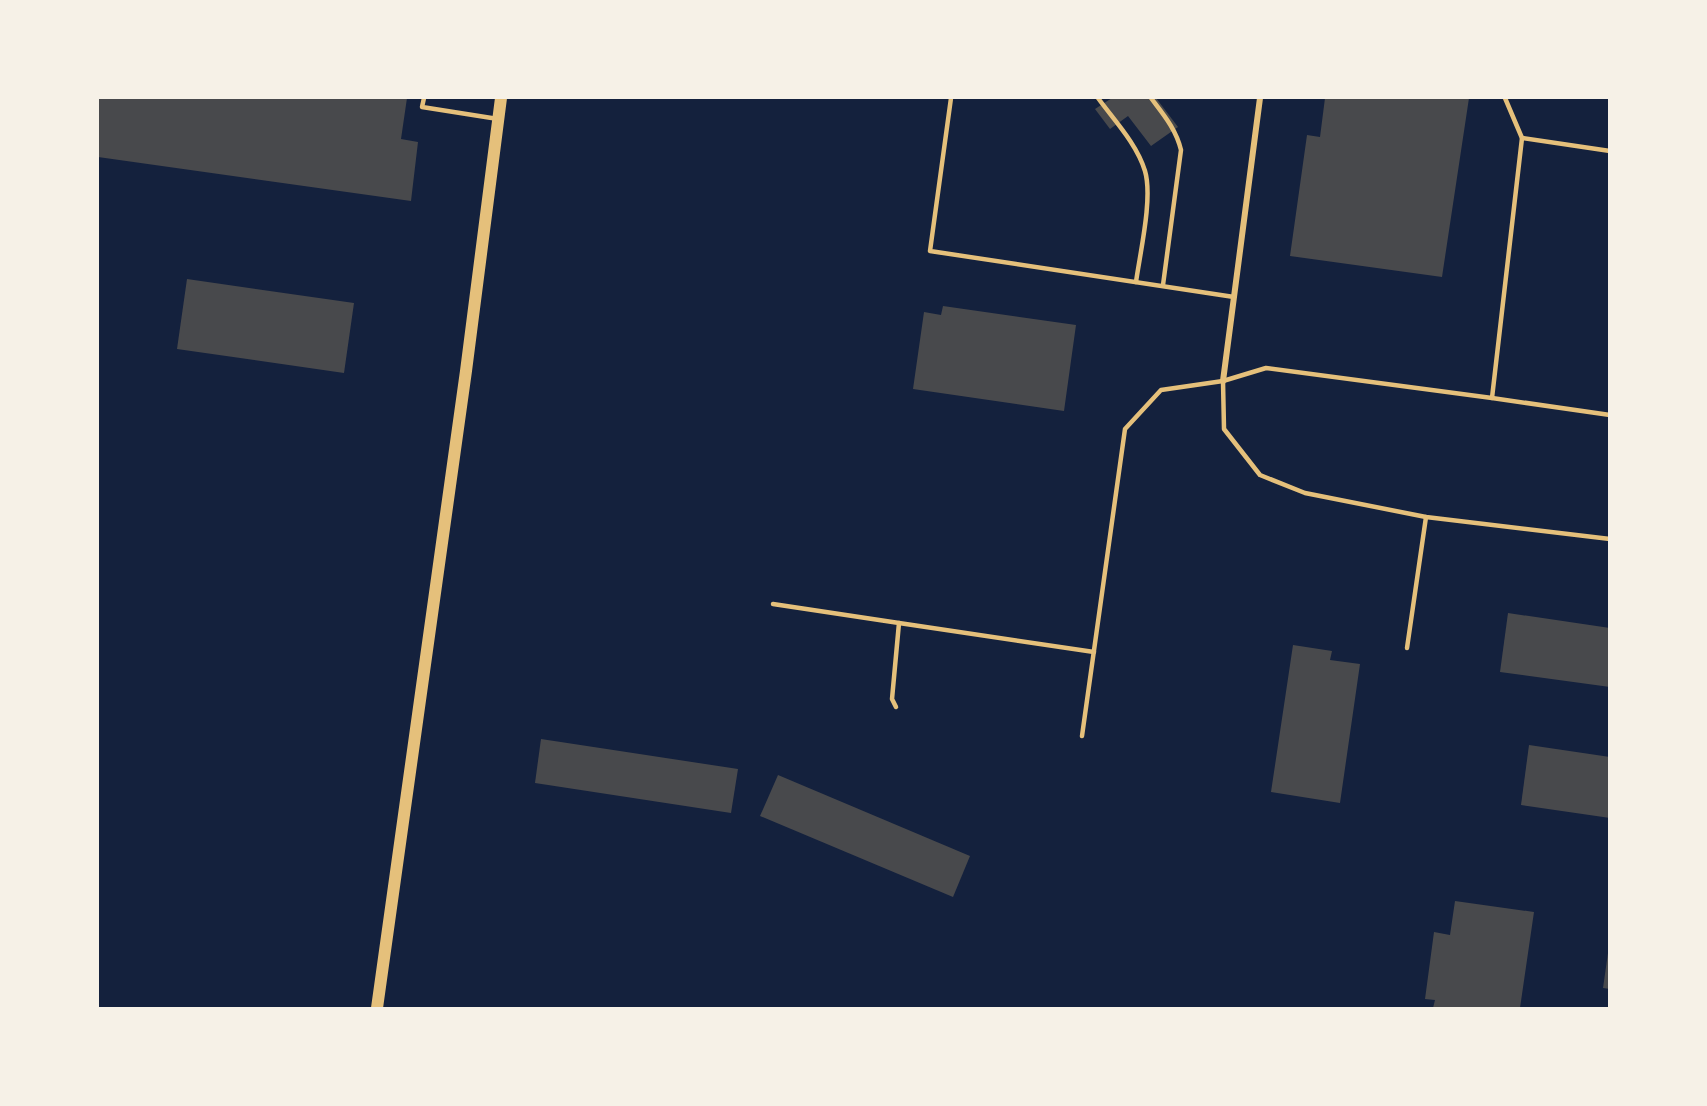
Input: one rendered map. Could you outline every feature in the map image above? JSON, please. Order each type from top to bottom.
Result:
[{"type":"main road","points":[[377,1008],[466,371],[501,98]]},
{"type":"street","points":[[1223,381],[1260,98]]},
{"type":"lane","points":[[424,98],[422,107],[498,119]]},
{"type":"lane","points":[[951,98],[930,251],[1234,297]]},
{"type":"lane","points":[[1098,98],[1135,148],[1146,172],[1148,196],[1136,282]]},
{"type":"lane","points":[[1151,98],[1179,139],[1181,150],[1162,285]]},
{"type":"lane","points":[[1492,398],[1522,138],[1505,98]]},
{"type":"lane","points":[[1522,138],[1610,151]]},
{"type":"lane","points":[[1082,736],[1125,429],[1161,390],[1223,381],[1266,368],[1610,415]]},
{"type":"lane","points":[[1223,381],[1224,429],[1260,475],[1305,494],[1426,517],[1610,539]]},
{"type":"lane","points":[[1407,648],[1426,517]]},
{"type":"lane","points":[[773,603],[1094,652]]},
{"type":"lane","points":[[896,707],[892,699],[899,623]]},
{"type":"building","points":[[98,98],[407,98],[401,139],[418,142],[411,201],[98,157]]},
{"type":"building","points":[[1112,98],[1156,98],[1178,127],[1151,146],[1128,116],[1110,129],[1095,109]]},
{"type":"building","points":[[1325,98],[1469,98],[1442,277],[1290,256],[1307,135],[1320,137]]},
{"type":"building","points":[[187,279],[354,303],[344,373],[177,349]]},
{"type":"building","points":[[943,306],[1076,325],[1064,411],[913,389],[924,312],[941,315]]},
{"type":"building","points":[[1508,613],[1610,628],[1610,687],[1500,672]]},
{"type":"building","points":[[1293,645],[1332,651],[1330,660],[1360,664],[1340,803],[1271,792]]},
{"type":"building","points":[[541,739],[738,769],[731,813],[535,783]]},
{"type":"building","points":[[1529,745],[1610,757],[1610,818],[1521,805]]},
{"type":"building","points":[[778,775],[970,856],[953,897],[760,816]]},
{"type":"building","points":[[1455,901],[1534,912],[1520,1008],[1433,1008],[1435,1000],[1425,999],[1434,932],[1450,935]]},
{"type":"building","points":[[1608,953],[1610,953],[1610,989],[1603,988]]}]
